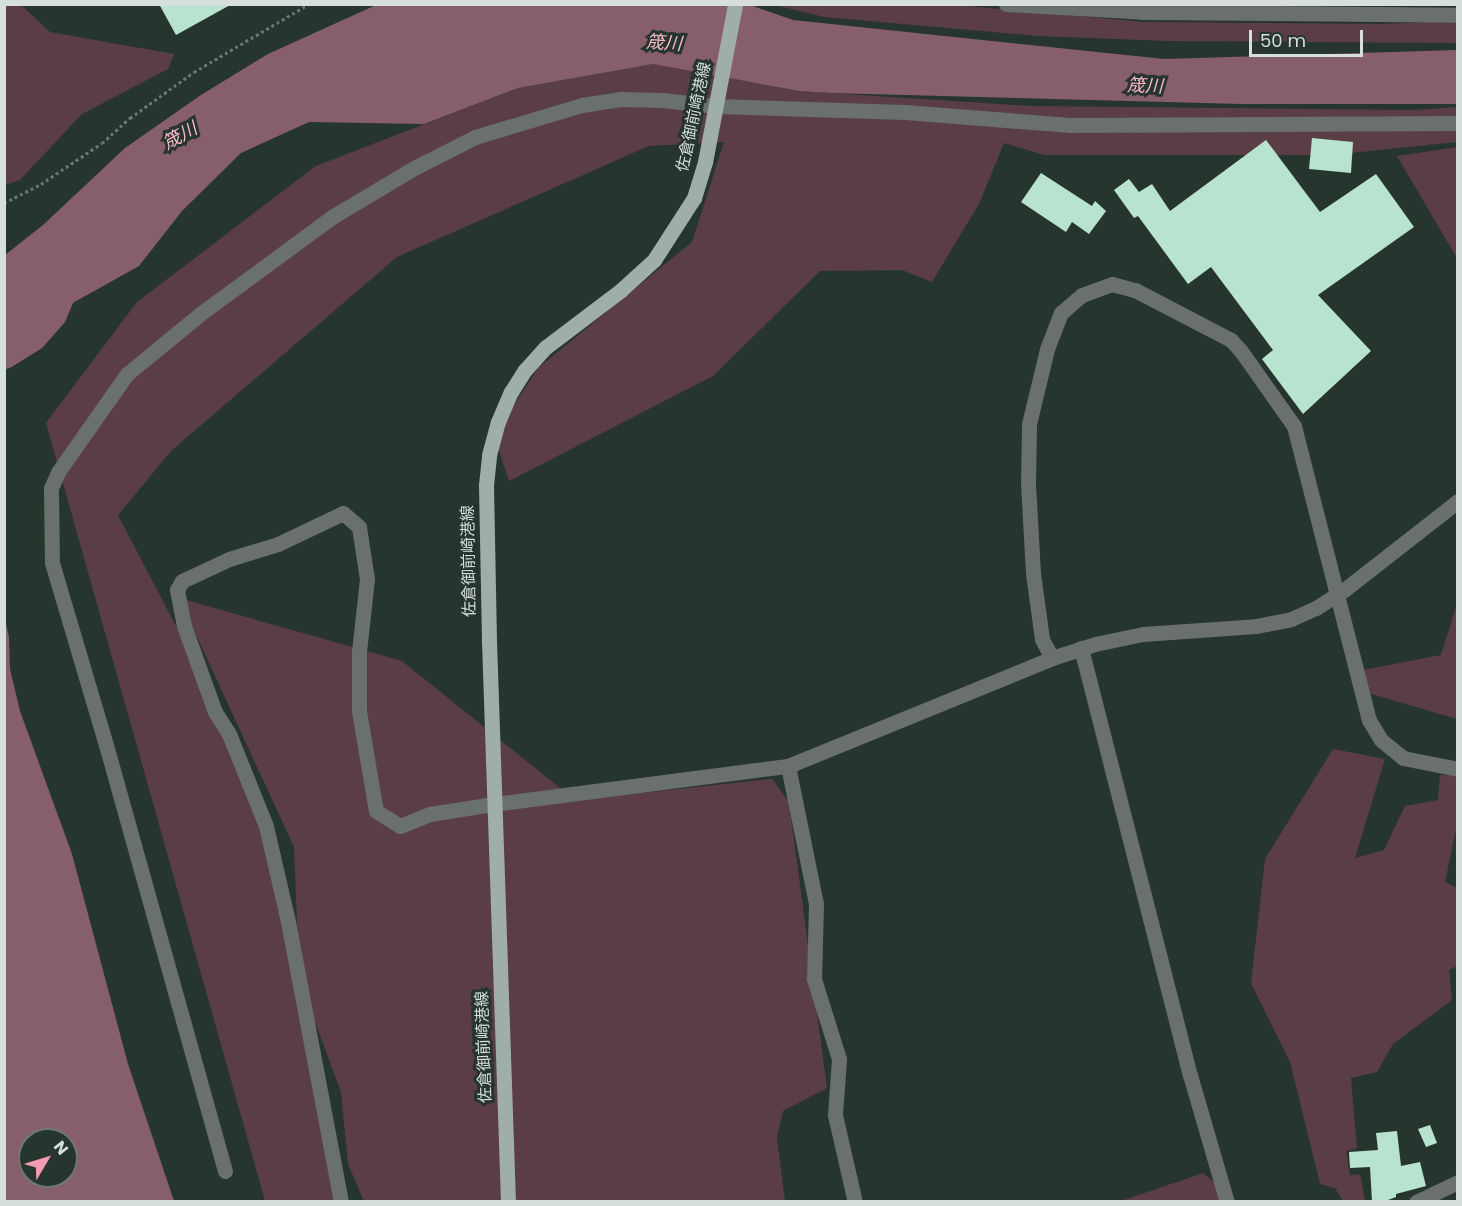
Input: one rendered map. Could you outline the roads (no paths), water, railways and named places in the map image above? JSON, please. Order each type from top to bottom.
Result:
[{"type":"main road","name":"佐倉御前崎港線","points":[[508,1202],[494,804],[486,485],[489,455],[498,422],[511,392],[525,370],[546,347],[629,283],[654,260],[694,198],[705,162],[735,4]]},
{"type":"street","points":[[1006,4],[1154,12],[1458,15]]},
{"type":"street","points":[[1379,15],[1391,4]]},
{"type":"street","points":[[225,1171],[106,745],[52,562],[51,488],[58,471],[127,374],[200,314],[332,217],[414,168],[475,138],[582,105],[620,99],[662,99],[905,112],[1070,124],[1458,123]]},
{"type":"street","points":[[1052,658],[1042,639],[1033,573],[1028,484],[1029,424],[1047,349],[1061,313],[1082,295],[1112,284],[1135,290],[1231,340],[1241,351],[1294,426],[1369,720],[1381,740],[1403,758],[1458,769]]},
{"type":"street","points":[[341,1202],[287,916],[266,826],[229,734],[215,712],[184,626],[177,590],[182,581],[229,559],[278,544],[343,513],[359,527],[367,579],[358,652],[359,711],[376,811],[399,825],[430,814],[494,804],[788,766],[1081,648],[1143,634],[1256,626],[1279,621],[1316,608],[1336,595],[1458,501]]},
{"type":"street","points":[[1081,648],[1190,1075],[1227,1202]]},
{"type":"street","points":[[788,766],[816,904],[814,979],[838,1059],[840,1076],[835,1115],[855,1202]]},
{"type":"street","points":[[1416,1202],[1458,1182]]},
{"type":"water","points":[[376,5],[750,5],[793,20],[1164,59],[1457,50],[1457,104],[1241,104],[830,93],[799,91],[653,64],[518,88],[424,124],[309,122],[241,153],[182,211],[139,266],[53,314],[33,337],[5,355],[5,255],[43,225],[125,148],[201,95],[268,54]]},
{"type":"water","points":[[5,620],[9,637],[10,669],[20,711],[72,854],[128,1064],[174,1201],[5,1201]]},
{"type":"waterway","name":"筬川","points":[[4,355],[33,337],[53,314],[66,283]]}]
